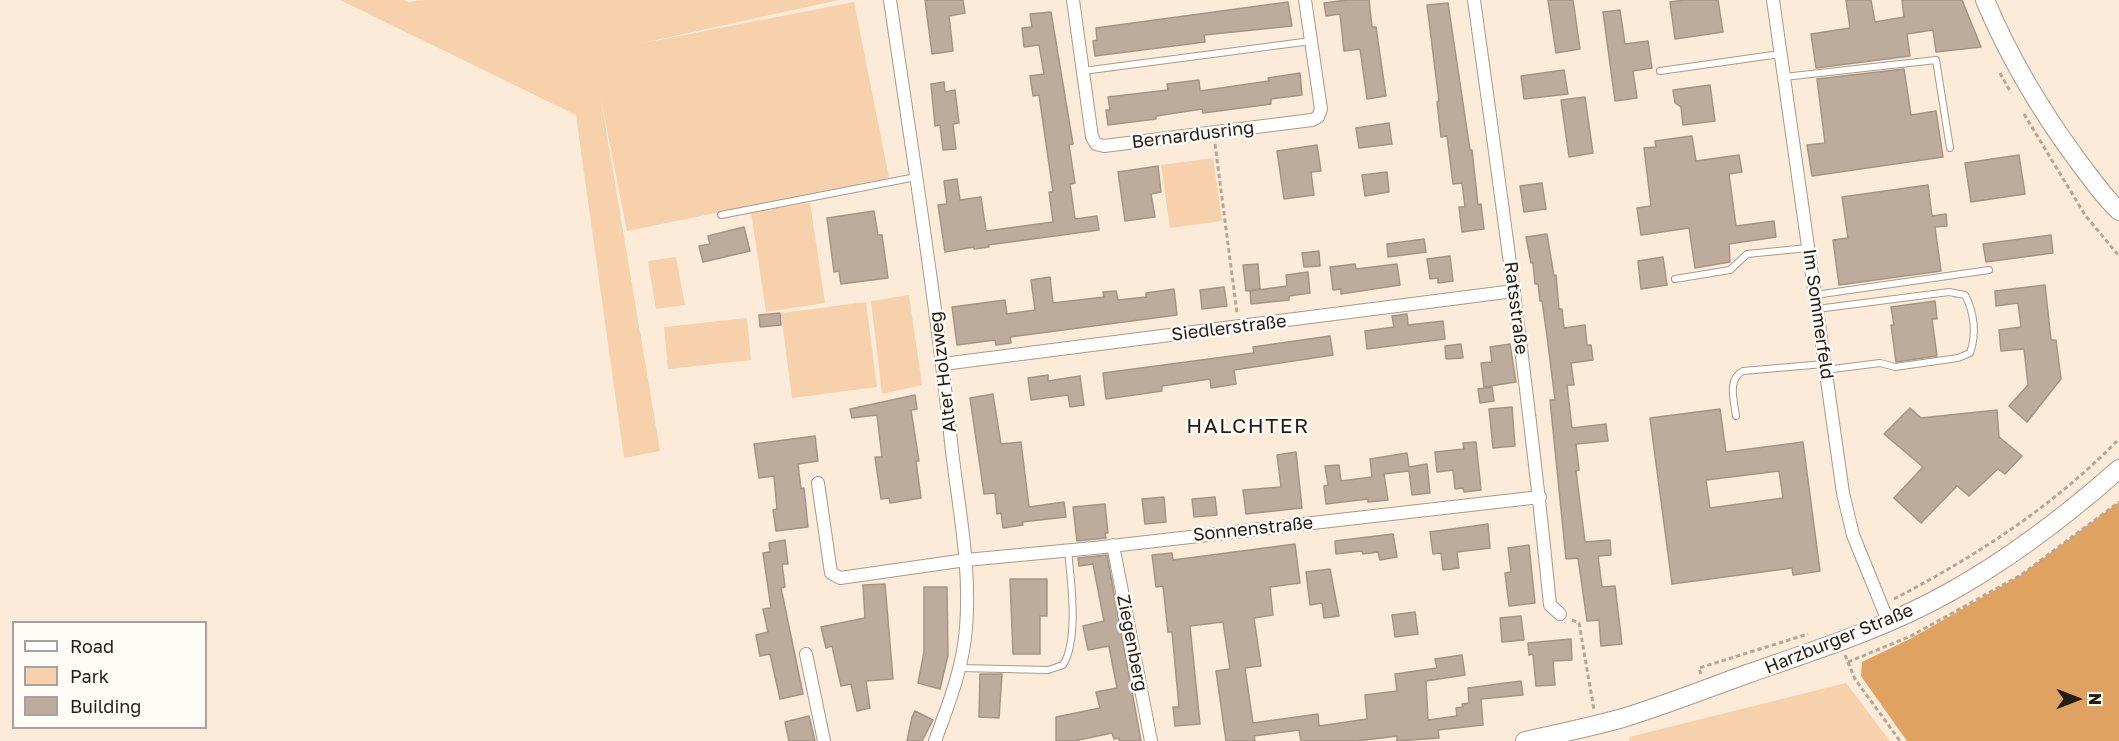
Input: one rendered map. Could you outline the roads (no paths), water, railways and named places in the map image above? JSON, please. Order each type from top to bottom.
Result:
[{"type":"main road","points":[[1985,0],[2001,37],[2034,95],[2069,148],[2119,211]]},
{"type":"main road","name":"Harzburger Straße","points":[[1525,741],[1623,718],[1706,689],[1839,642],[1885,613],[1948,593],[2032,541],[2119,469]]},
{"type":"street","name":"Alter Holzweg","points":[[890,0],[944,364],[966,560],[968,600],[960,668],[956,686],[935,741]]},
{"type":"street","name":"Bernardusring","points":[[1073,0],[1092,137],[1096,144],[1104,146],[1312,120],[1318,117],[1321,109],[1305,0]]},
{"type":"street","name":"Ratsstraße","points":[[1474,0],[1540,497],[1550,604],[1560,614]]},
{"type":"street","name":"Im Sommerfeld","points":[[1773,0],[1845,504],[1853,535],[1885,613]]},
{"type":"street","name":"Siedlerstraße","points":[[944,364],[1514,291]]},
{"type":"street","name":"Sonnenstraße","points":[[818,483],[831,573],[840,578],[966,560],[1068,551],[1113,544],[1540,497]]},
{"type":"street","name":"Ziegenberg","points":[[1113,544],[1151,741]]},
{"type":"street","points":[[806,654],[824,741]]},
{"type":"lane","points":[[1083,71],[1311,41]]},
{"type":"lane","points":[[1660,70],[1781,54]]},
{"type":"lane","points":[[1784,77],[1936,60],[1950,148]]},
{"type":"lane","points":[[721,215],[916,177]]},
{"type":"lane","points":[[1675,279],[1730,270],[1747,254],[1808,248]]},
{"type":"lane","points":[[1815,296],[1989,270]]},
{"type":"lane","points":[[1736,416],[1733,382],[1736,375],[1743,371],[1880,363],[1895,368],[1958,358],[1970,353],[1975,341],[1971,308],[1965,295],[1949,292],[1817,309]]},
{"type":"lane","points":[[960,668],[1048,670],[1063,665],[1070,648],[1072,617],[1068,551]]},
{"type":"district","name":"HALCHTER","points":[[1248,426]]}]
